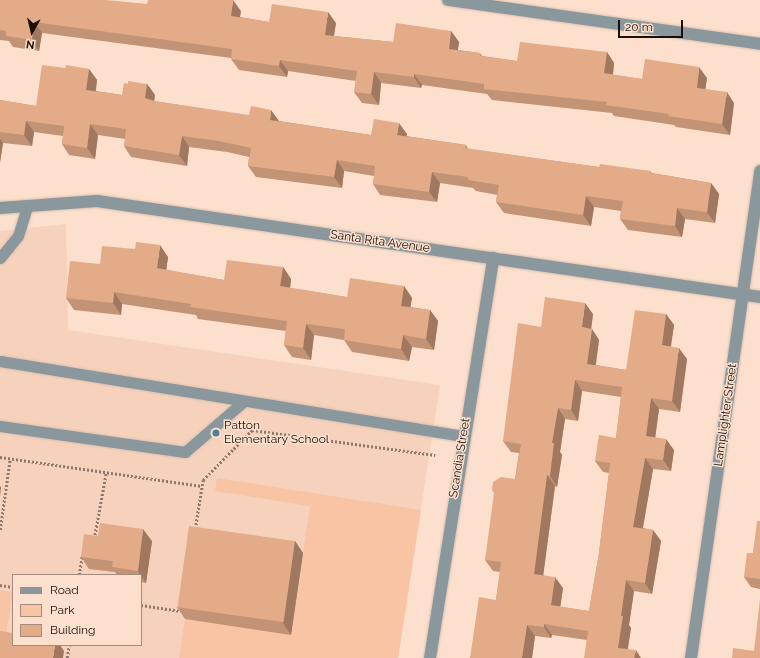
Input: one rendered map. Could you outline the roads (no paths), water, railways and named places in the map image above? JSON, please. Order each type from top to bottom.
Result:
[{"type":"street","points":[[448,0],[760,44]]},
{"type":"street","name":"Lamplighter Street","points":[[691,658],[760,171]]},
{"type":"street","name":"Santa Rita Avenue","points":[[0,208],[98,201],[760,297]]},
{"type":"street","name":"Scandia Street","points":[[430,658],[463,436],[493,258]]},
{"type":"lane","points":[[0,258],[18,236],[27,206]]},
{"type":"lane","points":[[0,361],[463,436]]},
{"type":"lane","points":[[0,426],[185,452],[244,401]]},
{"type":"place","name":"Patton Elementary School","points":[[216,433]]}]
